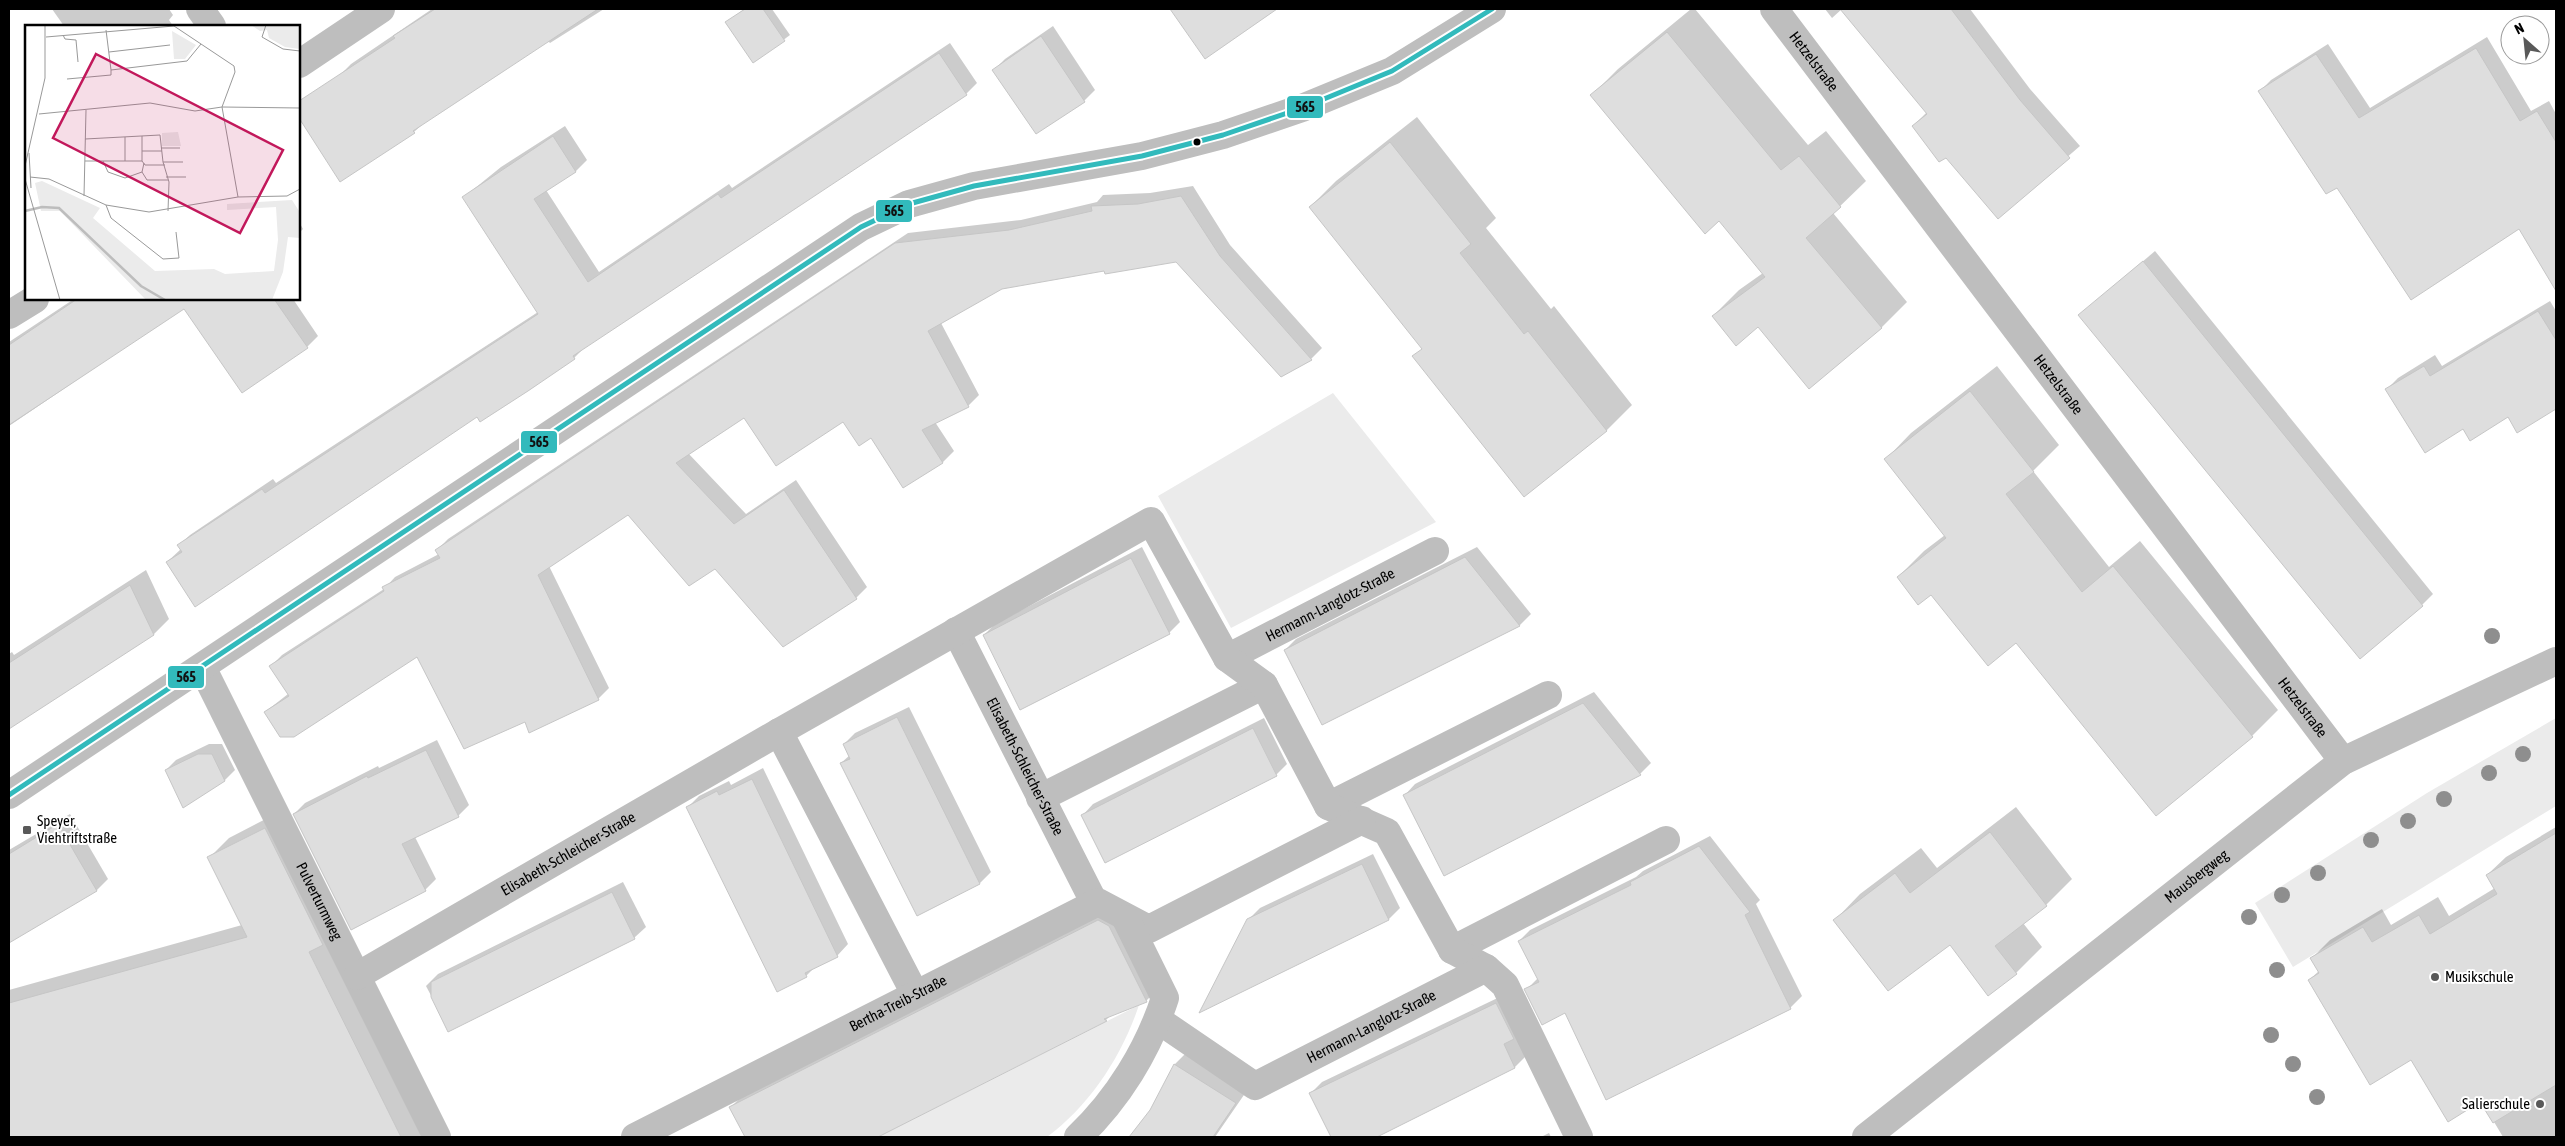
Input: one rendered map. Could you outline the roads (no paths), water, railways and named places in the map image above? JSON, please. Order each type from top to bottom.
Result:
[{"type":"street","points":[[200,9],[211,25]]},
{"type":"street","points":[[300,63],[381,9]]},
{"type":"street","points":[[9,795],[861,227],[909,204],[974,186],[1142,156],[1223,135],[1302,108],[1392,71],[1492,9]]},
{"type":"street","name":"Hetzelstraße","points":[[1774,9],[2343,761]]},
{"type":"street","points":[[9,315],[33,300]]},
{"type":"street","name":"Elisabeth-Schleicher-Straße","points":[[357,976],[779,732],[1151,521],[1227,658]]},
{"type":"street","name":"Hermann-Langlotz-Straße","points":[[1227,658],[1435,551]]},
{"type":"street","name":"Elisabeth-Schleicher-Straße","points":[[956,631],[1095,904]]},
{"type":"street","points":[[1227,658],[1264,685],[1328,806],[1387,832],[1452,950],[1486,968],[1505,985],[1579,1137]]},
{"type":"street","name":"Mausbergweg","points":[[1866,1137],[2343,761],[2556,661]]},
{"type":"street","name":"Pulverturmweg","points":[[202,667],[437,1137]]},
{"type":"street","points":[[1040,798],[1264,685]]},
{"type":"street","points":[[1328,806],[1548,695]]},
{"type":"street","points":[[779,732],[915,994]]},
{"type":"street","points":[[1138,924],[1362,820]]},
{"type":"street","points":[[1452,950],[1666,840]]},
{"type":"street","points":[[1078,1137],[1105,1108],[1133,1069],[1158,1020],[1165,998],[1138,924],[1098,902],[1095,904]]},
{"type":"street","name":"Bertha-Treib-Straße","points":[[635,1137],[674,1129],[915,994],[1095,904]]},
{"type":"street","name":"Hermann-Langlotz-Straße","points":[[1158,1020],[1256,1086],[1486,968]]},
{"type":"place","name":"Speyer, Viehtriftstraße","points":[[27,830]]},
{"type":"place","name":"Musikschule","points":[[2435,977]]},
{"type":"place","name":"Salierschule","points":[[2540,1104]]}]
